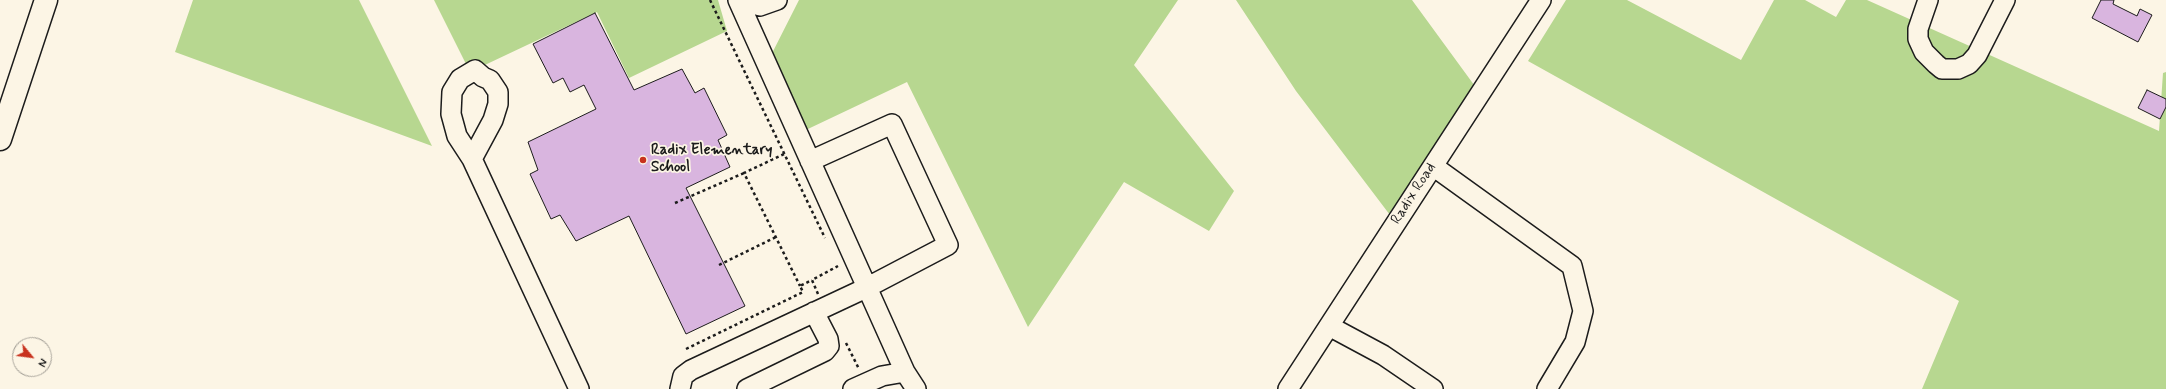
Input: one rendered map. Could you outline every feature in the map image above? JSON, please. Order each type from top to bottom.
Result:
[{"type":"main road","points":[[0,139],[46,0]]},
{"type":"street","points":[[740,0],[760,6],[777,0]]},
{"type":"street","points":[[740,0],[866,288],[905,372],[916,389]]},
{"type":"street","name":"Radix Road","points":[[1288,389],[1541,0]]},
{"type":"street","points":[[1928,0],[1918,29],[1918,39],[1924,52],[1942,69],[1958,69],[1969,64],[1977,55],[2005,0]]},
{"type":"street","points":[[680,389],[683,376],[691,370],[817,306],[866,288],[948,245],[892,124],[810,161]]},
{"type":"street","points":[[472,159],[579,389]]},
{"type":"street","points":[[1433,166],[1572,266],[1583,311],[1575,342],[1547,389]]},
{"type":"street","points":[[747,389],[825,351],[829,346],[828,340],[817,306]]},
{"type":"street","points":[[1329,326],[1383,355],[1433,389]]},
{"type":"street","points":[[860,386],[882,376],[905,372]]},
{"type":"path","points":[[710,0],[828,245]]},
{"type":"path","points":[[675,203],[784,154]]},
{"type":"path","points":[[686,349],[803,292],[744,173]]},
{"type":"path","points":[[719,265],[776,237]]},
{"type":"path","points":[[800,286],[838,266],[835,259]]},
{"type":"path","points":[[812,280],[817,306]]},
{"type":"path","points":[[845,341],[860,386]]},
{"type":"green space","points":[[193,0],[359,0],[432,146],[175,52]]},
{"type":"green space","points":[[434,0],[718,0],[727,31],[629,78],[597,12],[470,72]]},
{"type":"green space","points":[[799,0],[1178,0],[1134,65],[1234,191],[1209,231],[1124,182],[1028,327],[907,82],[791,137],[761,75]]},
{"type":"green space","points":[[1236,0],[1412,0],[1477,89],[1393,219],[1296,91]]},
{"type":"green space","points":[[1566,0],[1627,0],[1741,60],[1774,0],[1805,0],[1836,17],[1846,0],[1867,0],[2159,131],[2163,73],[2166,72],[2166,389],[1922,389],[1959,301],[1528,61]]},
{"type":"building","points":[[2101,0],[2114,0],[2113,4],[2137,16],[2140,9],[2152,15],[2138,42],[2092,18]]},
{"type":"building","points":[[595,13],[634,90],[682,69],[695,93],[704,88],[727,135],[718,140],[730,167],[686,188],[745,306],[686,334],[629,216],[576,241],[560,215],[551,219],[530,174],[538,170],[528,142],[596,109],[584,85],[570,92],[563,78],[553,83],[533,44]]},
{"type":"building","points":[[2147,90],[2166,99],[2166,107],[2160,119],[2138,108]]},
{"type":"place","name":"Radix Elementary School","points":[[643,160]]}]
